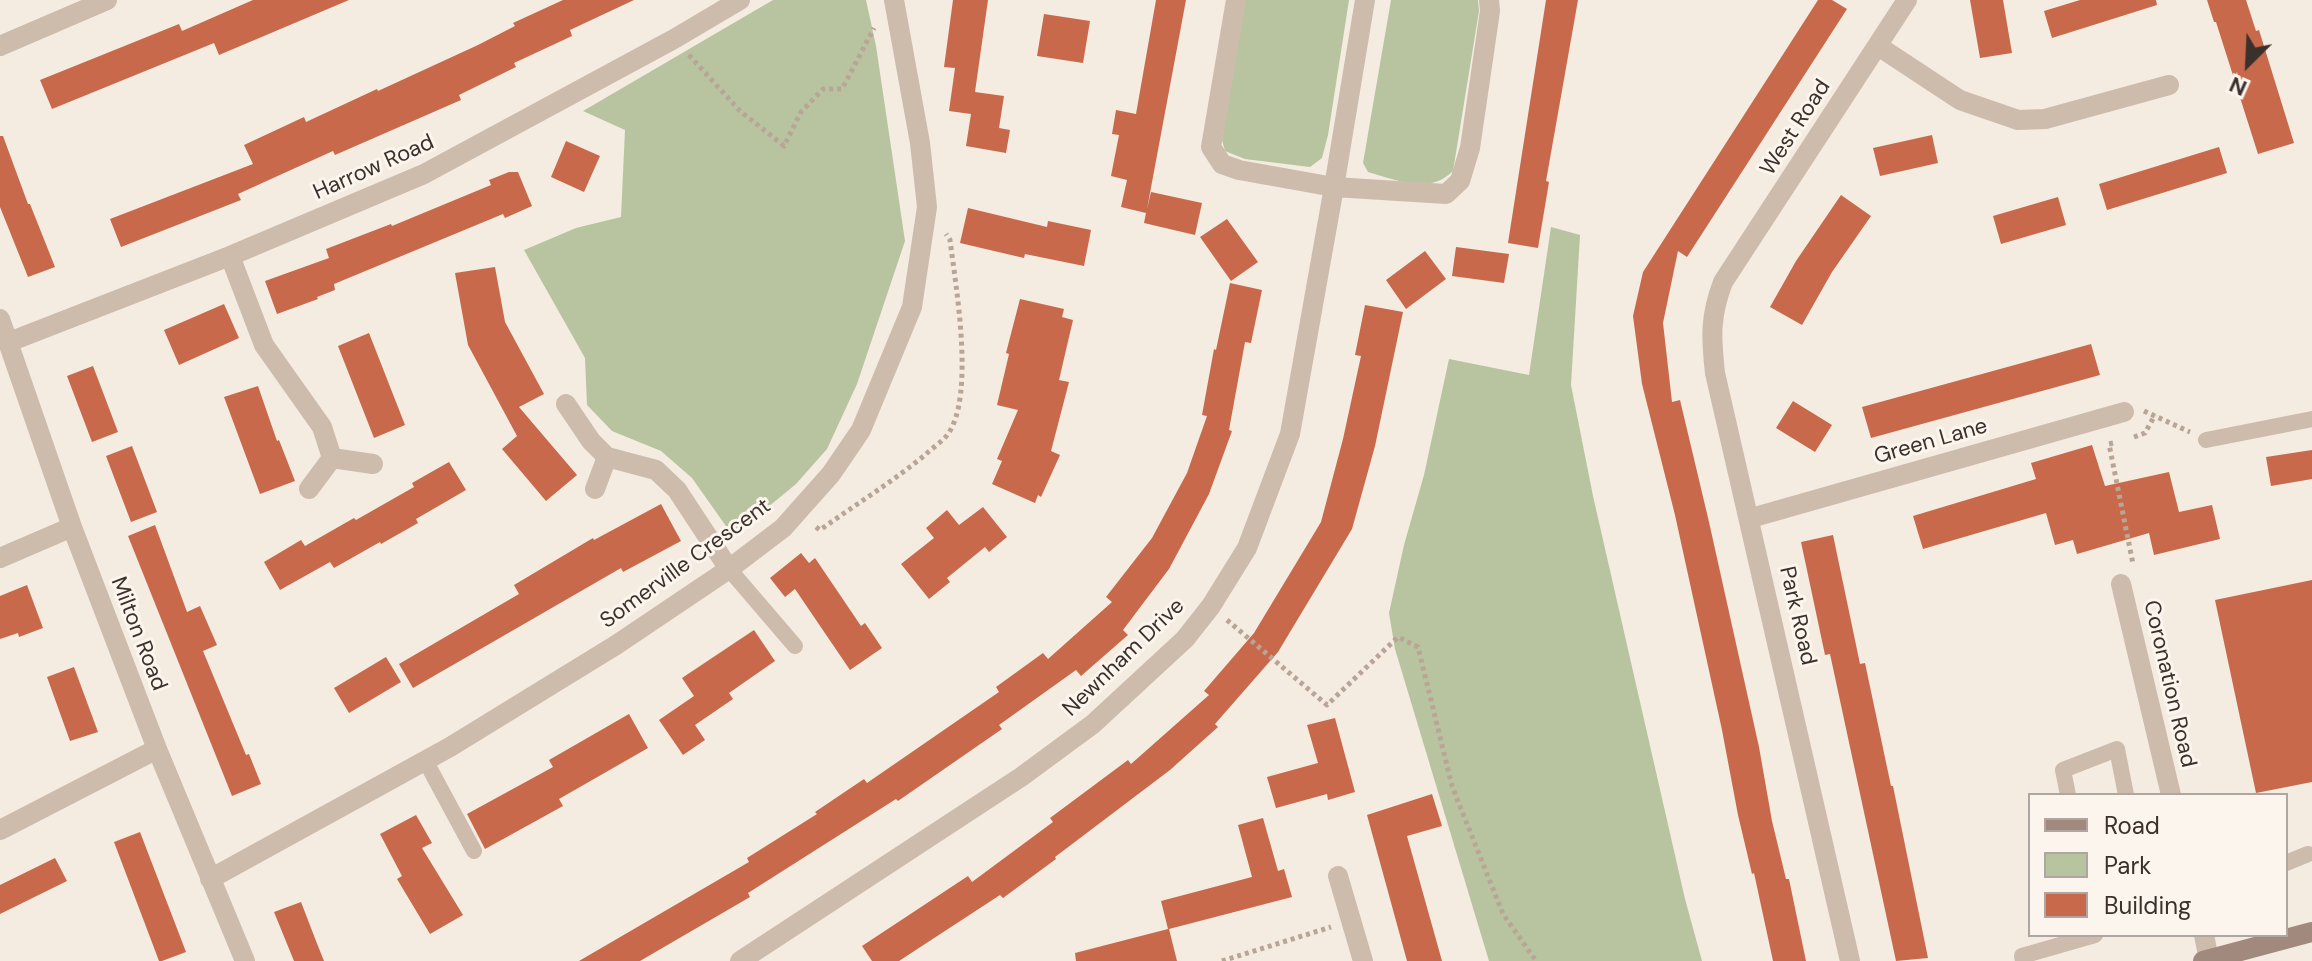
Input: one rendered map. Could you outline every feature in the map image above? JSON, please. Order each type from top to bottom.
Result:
[{"type":"street","points":[[0,46],[107,0]]},
{"type":"street","name":"Harrow Road","points":[[9,342],[230,256],[424,174],[740,0]]},
{"type":"street","points":[[1236,0],[1211,147],[1222,164],[1239,170],[1334,187],[1446,194],[1460,181],[1470,148],[1489,0]]},
{"type":"street","name":"Newnham Drive","points":[[740,961],[1021,777],[1093,724],[1185,639],[1211,606],[1247,548],[1290,434],[1365,0]]},
{"type":"street","name":"West Road","points":[[1723,282],[1907,0]]},
{"type":"street","name":"Somerville Crescent","points":[[210,879],[425,760],[616,645],[729,569],[783,528],[831,474],[861,430],[912,307],[927,207],[920,143],[895,8]]},
{"type":"street","points":[[1878,46],[1960,100],[2018,120],[2045,119],[2169,85]]},
{"type":"street","points":[[230,256],[264,345],[322,427],[332,458]]},
{"type":"street","name":"Park Road","points":[[1723,282],[1714,306],[1712,346],[1715,373],[1751,518],[1850,961]]},
{"type":"street","name":"Milton Road","points":[[0,319],[72,527],[157,749],[245,961]]},
{"type":"street","points":[[566,404],[591,441],[607,457],[656,470],[677,490],[729,569]]},
{"type":"street","name":"Green Lane","points":[[1751,518],[2124,412]]},
{"type":"street","points":[[595,489],[607,457]]},
{"type":"street","points":[[332,458],[373,464]]},
{"type":"street","points":[[309,489],[332,458]]},
{"type":"street","points":[[0,558],[72,527]]},
{"type":"street","name":"Coronation Road","points":[[2121,584],[2171,793]]},
{"type":"street","points":[[0,830],[157,749]]},
{"type":"street","points":[[1338,876],[1363,961]]},
{"type":"street","points":[[2204,937],[2206,960],[2312,932]]},
{"type":"lane","points":[[2206,440],[2312,419]]},
{"type":"lane","points":[[729,569],[795,646]]},
{"type":"lane","points":[[2068,793],[2063,770],[2117,749],[2126,793]]},
{"type":"lane","points":[[425,760],[474,851]]},
{"type":"lane","points":[[2288,862],[2308,854]]},
{"type":"lane","points":[[2023,961],[2022,956],[2088,937]]},
{"type":"path","points":[[674,39],[740,111],[784,146],[801,112],[823,89],[842,89],[872,29],[895,8]]},
{"type":"path","points":[[799,510],[820,530],[914,463],[946,437],[955,421],[961,402],[959,309],[950,240],[927,207]]},
{"type":"path","points":[[2124,412],[2137,408],[2206,440]]},
{"type":"path","points":[[2121,584],[2134,567],[2109,444],[2145,433],[2155,415]]},
{"type":"path","points":[[1211,606],[1327,705],[1398,637],[1418,647],[1452,786],[1503,914],[1536,961]]},
{"type":"path","points":[[1222,961],[1351,921]]},
{"type":"green space","points":[[773,0],[866,0],[876,46],[905,241],[857,384],[827,449],[796,484],[733,536],[692,478],[661,451],[612,431],[587,405],[585,358],[524,250],[576,228],[621,217],[625,130],[583,111]]},
{"type":"green space","points":[[1245,0],[1349,0],[1328,135],[1322,158],[1310,167],[1245,159],[1225,151],[1222,140]]},
{"type":"green space","points":[[1391,0],[1478,0],[1479,11],[1453,171],[1434,182],[1412,184],[1390,179],[1368,172],[1363,163]]},
{"type":"green space","points":[[1551,227],[1580,235],[1571,385],[1593,496],[1685,899],[1702,961],[1489,961],[1395,649],[1389,613],[1449,359],[1529,375]]},
{"type":"building","points":[[253,0],[349,0],[219,55],[214,43],[52,109],[40,80],[179,24],[182,31]]},
{"type":"building","points":[[563,0],[634,0],[570,30],[572,36],[514,63],[516,67],[459,95],[461,100],[335,155],[333,151],[238,194],[241,200],[121,247],[110,219],[253,164],[244,145],[304,117],[306,122],[378,91],[478,45],[515,26],[513,23]]},
{"type":"building","points":[[953,0],[988,0],[975,92],[1004,96],[999,128],[1010,130],[1006,153],[966,146],[971,114],[949,111],[955,68],[944,67]]},
{"type":"building","points":[[1156,0],[1186,0],[1147,209],[1151,192],[1202,203],[1195,235],[1144,223],[1146,213],[1121,207],[1127,180],[1111,176],[1119,135],[1112,134],[1116,110],[1136,114]]},
{"type":"building","points":[[1546,0],[1578,0],[1546,181],[1549,182],[1538,248],[1508,243]]},
{"type":"building","points":[[1818,0],[1832,0],[1847,9],[1687,257],[1678,251],[1663,323],[1672,402],[1680,400],[1759,747],[1772,821],[1786,879],[1789,879],[1806,961],[1773,961],[1738,815],[1675,515],[1642,384],[1633,316],[1643,272]]},
{"type":"building","points":[[1970,0],[2003,0],[2012,53],[1980,58]]},
{"type":"building","points":[[2080,0],[2156,0],[2157,5],[2052,38],[2044,11]]},
{"type":"building","points":[[2207,0],[2246,0],[2256,31],[2259,30],[2294,143],[2258,154]]},
{"type":"building","points":[[1044,14],[1090,21],[1083,63],[1037,56]]},
{"type":"building","points":[[1932,135],[1938,163],[1880,176],[1873,148]]},
{"type":"building","points":[[0,136],[3,136],[55,267],[28,277],[0,207]]},
{"type":"building","points":[[566,141],[600,156],[584,192],[551,177]]},
{"type":"building","points":[[2219,147],[2227,173],[2107,210],[2099,184]]},
{"type":"building","points":[[518,172],[532,206],[505,218],[503,214],[334,284],[335,290],[318,299],[277,314],[265,281],[329,258],[326,249],[392,226],[491,185],[489,180]]},
{"type":"building","points":[[1841,195],[1871,216],[1832,272],[1802,325],[1770,307],[1796,261]]},
{"type":"building","points":[[2058,197],[2066,225],[2001,244],[1993,216]]},
{"type":"building","points":[[968,208],[1047,227],[1048,221],[1091,230],[1084,266],[1025,254],[1024,258],[960,243]]},
{"type":"building","points":[[1227,219],[1258,262],[1231,281],[1200,237]]},
{"type":"building","points":[[1456,247],[1509,254],[1504,283],[1452,276]]},
{"type":"building","points":[[1425,251],[1446,279],[1406,309],[1386,280]]},
{"type":"building","points":[[495,267],[505,322],[544,394],[519,407],[577,475],[546,501],[502,449],[517,436],[468,345],[455,273]]},
{"type":"building","points":[[1230,283],[1262,290],[1251,343],[1245,342],[1229,430],[1232,431],[1209,494],[1169,569],[1123,630],[1128,635],[1081,676],[1076,670],[999,725],[1002,729],[898,801],[896,799],[748,893],[750,897],[640,961],[579,961],[749,862],[747,858],[817,814],[815,812],[864,779],[867,783],[999,692],[996,687],[1043,653],[1048,659],[1112,602],[1106,597],[1152,538],[1187,473],[1207,416],[1202,415]]},
{"type":"building","points":[[1020,299],[1064,309],[1062,317],[1073,320],[1059,380],[1069,382],[1051,451],[1060,455],[1041,497],[1038,495],[1035,503],[992,484],[1002,461],[997,459],[1018,410],[997,405]]},
{"type":"building","points":[[224,304],[239,338],[179,365],[164,330]]},
{"type":"building","points":[[1365,305],[1403,312],[1375,446],[1352,529],[1278,652],[1215,724],[1218,727],[1170,770],[1056,859],[1003,898],[1000,895],[899,961],[872,961],[862,946],[968,876],[972,882],[1053,822],[1050,818],[1128,760],[1131,764],[1209,695],[1204,691],[1254,633],[1321,522],[1361,356],[1355,355]]},
{"type":"building","points":[[369,333],[405,425],[374,438],[338,346]]},
{"type":"building","points":[[2091,344],[2100,375],[1871,438],[1862,407]]},
{"type":"building","points":[[93,366],[118,432],[92,442],[67,376]]},
{"type":"building","points":[[258,386],[295,481],[260,494],[224,397]]},
{"type":"building","points":[[1793,401],[1832,425],[1815,452],[1776,428]]},
{"type":"building","points":[[2092,445],[2105,486],[2169,472],[2179,512],[2212,505],[2220,539],[2154,555],[2149,533],[2077,554],[2073,540],[2055,545],[2046,513],[1923,549],[1913,516],[2036,479],[2031,463]]},
{"type":"building","points":[[132,446],[157,512],[131,522],[106,456]]},
{"type":"building","points":[[2312,450],[2312,479],[2271,486],[2266,457]]},
{"type":"building","points":[[449,462],[466,490],[381,544],[334,568],[330,562],[280,590],[264,562],[301,540],[305,546],[354,518],[356,520],[414,487],[412,483]]},
{"type":"building","points":[[661,504],[681,541],[623,572],[621,568],[413,688],[399,664],[519,594],[514,585],[593,538]]},
{"type":"building","points":[[983,507],[1007,537],[989,552],[985,547],[947,578],[950,582],[929,599],[901,564],[934,538],[926,528],[947,510],[959,525]]},
{"type":"building","points":[[155,525],[187,612],[200,606],[217,645],[203,651],[261,784],[232,796],[128,536]]},
{"type":"building","points":[[1833,535],[1860,664],[1865,663],[1893,786],[1928,958],[1896,961],[1830,654],[1825,655],[1801,542]]},
{"type":"building","points":[[801,553],[809,563],[815,558],[861,626],[865,623],[882,648],[850,670],[795,589],[785,597],[770,578]]},
{"type":"building","points":[[2312,580],[2312,782],[2256,793],[2215,600]]},
{"type":"building","points":[[27,585],[43,628],[19,637],[18,633],[0,639],[0,596]]},
{"type":"building","points":[[754,630],[775,661],[729,693],[733,699],[695,725],[705,740],[683,755],[659,720],[694,696],[682,678]]},
{"type":"building","points":[[386,657],[401,682],[349,713],[334,688]]},
{"type":"building","points":[[74,667],[98,732],[70,741],[47,677]]},
{"type":"building","points":[[629,714],[648,748],[559,799],[563,806],[485,849],[467,814],[553,767],[549,760]]},
{"type":"building","points":[[1335,718],[1355,792],[1328,800],[1327,794],[1276,808],[1267,777],[1318,763],[1307,725]]},
{"type":"building","points":[[1432,794],[1442,826],[1407,836],[1442,961],[1407,961],[1367,815]]},
{"type":"building","points":[[416,815],[432,843],[422,848],[463,915],[430,934],[397,879],[402,876],[380,834]]},
{"type":"building","points":[[1263,818],[1278,871],[1284,869],[1292,897],[1169,929],[1177,961],[1076,961],[1075,953],[1168,929],[1161,901],[1252,877],[1238,825]]},
{"type":"building","points":[[140,832],[186,952],[162,961],[159,961],[114,842]]},
{"type":"building","points":[[55,858],[67,881],[0,914],[0,885]]},
{"type":"building","points":[[301,902],[324,961],[294,961],[274,912]]}]
